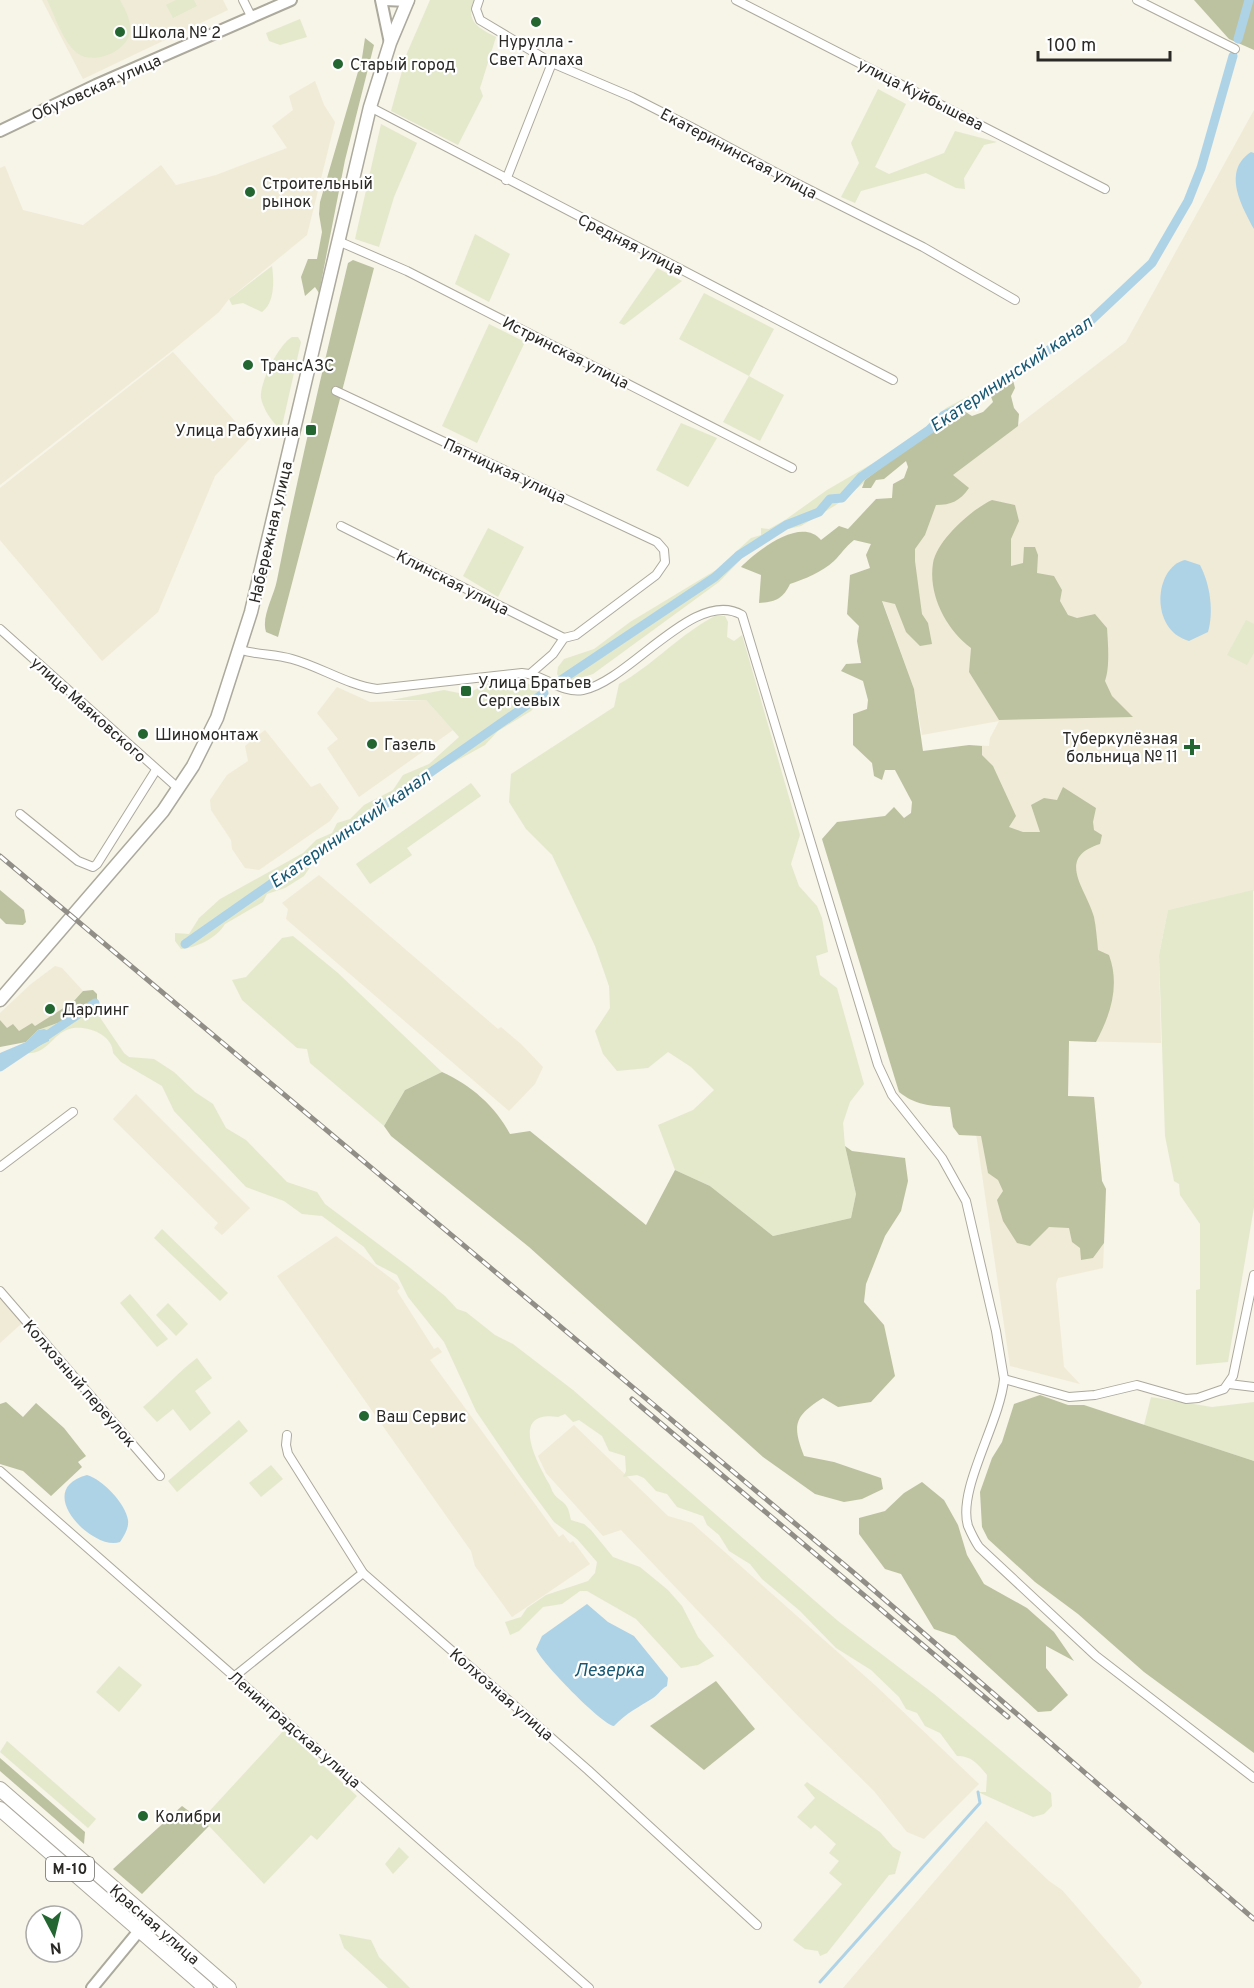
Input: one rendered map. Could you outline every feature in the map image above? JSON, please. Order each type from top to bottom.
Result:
[{"type":"highway","name":"Красная улица","points":[[0,1789],[229,1988]]},
{"type":"highway","name":"Красная улица","points":[[0,1809],[206,1988]]},
{"type":"main road","name":"Набережная улица","points":[[0,1000],[113,870],[179,789],[218,718],[241,650],[370,107],[390,43],[408,1]]},
{"type":"street","points":[[243,0],[251,16]]},
{"type":"street","name":"Обуховская улица","points":[[0,130],[96,85],[291,0]]},
{"type":"street","points":[[390,43],[383,0],[408,1]]},
{"type":"street","name":"Екатерининская улица","points":[[479,0],[476,9],[480,20],[552,63],[633,97],[923,247],[1015,300]]},
{"type":"street","name":"улица Куйбышева","points":[[736,0],[1105,189]]},
{"type":"street","points":[[1137,0],[1235,49]]},
{"type":"street","points":[[506,180],[552,63]]},
{"type":"street","name":"Средняя улица","points":[[370,107],[893,380]]},
{"type":"street","name":"Истринская улица","points":[[338,241],[418,276],[792,468]]},
{"type":"street","name":"Пятницкая улица","points":[[336,391],[657,542],[663,548],[666,558],[656,574],[576,635],[564,638]]},
{"type":"street","name":"Клинская улица","points":[[341,526],[564,638]]},
{"type":"street","points":[[241,650],[262,656],[290,658],[362,687],[377,690],[530,674],[574,690],[584,690],[606,680],[701,614],[724,608],[742,615],[878,1065],[892,1095],[946,1163],[966,1201],[994,1320],[1004,1379],[1002,1399],[970,1483],[966,1506],[968,1526],[979,1547],[1096,1656],[1254,1778]]},
{"type":"street","name":"улица Маяковского","points":[[0,629],[179,789]]},
{"type":"street","points":[[530,674],[553,654],[564,638]]},
{"type":"street","points":[[20,814],[78,861],[93,867],[156,770]]},
{"type":"street","points":[[0,1167],[73,1112]]},
{"type":"street","points":[[1004,1379],[1069,1397],[1080,1397],[1137,1384],[1186,1399],[1198,1398],[1224,1389],[1229,1384],[1252,1295],[1254,1275]]},
{"type":"street","name":"Колхозный переулок","points":[[0,1291],[160,1476]]},
{"type":"street","points":[[1229,1384],[1254,1388]]},
{"type":"street","name":"Колхозная улица","points":[[287,1435],[288,1454],[363,1573],[588,1770],[757,1925]]},
{"type":"street","name":"Ленинградская улица","points":[[0,1471],[589,1988]]},
{"type":"street","points":[[235,1676],[363,1573]]},
{"type":"street","points":[[92,1988],[149,1919]]},
{"type":"shaded area","name":"Школа № 2","points":[[42,0],[223,0],[228,10],[83,79]]},
{"type":"shaded area","points":[[315,81],[324,105],[335,122],[307,235],[229,299],[219,312],[173,350],[0,485],[0,168],[5,166],[23,210],[83,225],[161,165],[176,185],[216,175],[287,148],[272,126],[293,110],[289,96]]},
{"type":"shaded area","name":"Туберкулёзная больница № 11","points":[[1254,110],[1254,891],[1168,910],[1159,955],[1161,1043],[1069,1041],[1068,1096],[1094,1097],[1102,1181],[1106,1189],[1103,1268],[1058,1278],[1056,1284],[1064,1367],[1080,1384],[1010,1366],[947,935],[969,745],[989,746],[990,738],[999,721],[922,735],[914,689],[866,555],[875,535],[1126,342]]},
{"type":"shaded area","points":[[173,352],[250,438],[215,476],[158,612],[102,661],[0,540],[0,488]]},
{"type":"shaded area","points":[[337,687],[370,702],[426,700],[453,730],[359,797],[327,748],[338,739],[317,713]]},
{"type":"shaded area","points":[[265,730],[311,787],[320,783],[339,808],[330,821],[259,870],[245,868],[232,849],[231,840],[211,810],[210,800],[227,775],[248,761],[245,746]]},
{"type":"shaded area","points":[[319,875],[498,1029],[501,1027],[521,1044],[543,1067],[535,1084],[509,1111],[286,919],[288,909],[282,903]]},
{"type":"shaded area","points":[[55,966],[62,968],[83,991],[73,1002],[35,1026],[32,1023],[19,1031],[7,1029],[0,1020],[0,1013],[31,984]]},
{"type":"shaded area","points":[[136,1094],[250,1208],[222,1235],[214,1228],[218,1223],[113,1119]]},
{"type":"shaded area","points":[[336,1236],[397,1283],[400,1288],[397,1291],[434,1349],[438,1347],[442,1352],[430,1360],[559,1537],[563,1534],[570,1543],[573,1541],[590,1564],[512,1617],[475,1566],[471,1551],[277,1276]]},
{"type":"shaded area","points":[[0,1299],[22,1323],[0,1343]]},
{"type":"shaded area","points":[[574,1425],[668,1516],[692,1523],[876,1686],[979,1784],[924,1839],[907,1832],[874,1791],[799,1717],[621,1530],[603,1536],[546,1473],[538,1456]]},
{"type":"shaded area","points":[[986,1821],[1049,1881],[1062,1890],[1139,1978],[1142,1983],[1138,1988],[843,1988]]},
{"type":"green space","points":[[47,0],[120,0],[127,13],[129,36],[126,42],[114,52],[91,58],[83,56],[77,53],[68,42]]},
{"type":"green space","points":[[176,0],[194,0],[197,6],[173,18],[166,5]]},
{"type":"green space","points":[[430,0],[474,0],[471,14],[475,23],[496,37],[480,88],[483,96],[458,145],[391,111],[407,53]]},
{"type":"green space","points":[[1194,0],[1254,0],[1254,50],[1229,39]]},
{"type":"green space","points":[[300,19],[307,37],[280,45],[269,41],[266,33]]},
{"type":"green space","points":[[365,38],[374,45],[345,160],[319,293],[315,287],[305,296],[301,277],[308,259],[317,259],[322,232],[320,202],[362,58]]},
{"type":"green space","points":[[878,89],[906,104],[875,167],[889,174],[944,153],[955,131],[997,142],[984,145],[964,178],[965,189],[956,188],[926,173],[861,191],[855,203],[841,197],[859,163],[851,143]]},
{"type":"green space","points":[[381,124],[417,143],[394,197],[379,247],[355,239]]},
{"type":"green space","points":[[475,234],[510,254],[489,302],[455,284]]},
{"type":"green space","points":[[353,260],[374,268],[278,637],[266,632],[266,613],[277,580],[302,460],[348,263]]},
{"type":"green space","points":[[272,266],[273,291],[269,303],[262,312],[243,303],[232,305],[229,299]]},
{"type":"green space","points":[[657,268],[682,281],[624,325],[619,323]]},
{"type":"green space","points":[[704,293],[774,329],[749,376],[679,339]]},
{"type":"green space","points":[[489,324],[525,342],[477,443],[442,426]]},
{"type":"green space","points":[[292,337],[298,337],[301,342],[282,426],[277,426],[263,406],[261,391],[276,355]]},
{"type":"green space","points":[[749,376],[784,395],[760,441],[723,422]]},
{"type":"green space","points":[[1006,380],[1013,380],[1015,388],[1011,396],[1014,408],[1019,414],[1018,426],[953,475],[969,488],[955,501],[936,505],[925,535],[915,549],[922,614],[928,623],[932,644],[920,646],[906,632],[895,604],[882,601],[914,689],[923,751],[969,745],[982,746],[982,755],[993,766],[1016,816],[1009,827],[1023,832],[1040,832],[1031,805],[1044,798],[1057,800],[1063,787],[1096,808],[1093,822],[1094,830],[1102,835],[1100,844],[1086,850],[1079,857],[1076,866],[1077,875],[1094,917],[1098,950],[1109,955],[1114,988],[1110,1010],[1096,1042],[1069,1041],[1068,1096],[1094,1097],[1102,1181],[1106,1189],[1104,1243],[1093,1258],[1081,1260],[1080,1248],[1072,1242],[1069,1228],[1049,1227],[1030,1246],[1017,1243],[1003,1221],[997,1200],[1003,1191],[998,1180],[988,1173],[981,1136],[959,1135],[953,1127],[950,1107],[917,1102],[899,1092],[822,839],[837,822],[885,816],[894,807],[904,818],[911,813],[912,802],[895,770],[885,770],[882,780],[874,776],[872,763],[853,745],[853,714],[867,709],[868,700],[863,681],[841,671],[846,664],[861,663],[857,641],[859,626],[847,614],[850,575],[870,568],[866,555],[871,544],[854,540],[829,565],[813,575],[790,584],[778,599],[770,602],[759,603],[761,575],[741,567],[780,538],[802,532],[812,534],[821,540],[839,526],[848,529],[876,499],[892,498],[893,484],[904,478],[908,467],[906,461],[884,479],[876,480],[871,488],[862,488],[865,480],[942,421],[964,411],[972,416],[983,412],[993,402],[990,394]]},
{"type":"green space","points":[[980,390],[987,392],[986,398],[977,406],[942,421],[836,505],[801,526],[784,530],[750,550],[719,582],[593,674],[572,681],[561,680],[557,674],[558,667],[564,659],[594,649],[630,622],[716,570],[751,538],[761,535],[761,528],[769,529],[785,520],[827,490],[875,462],[927,426],[946,408]]},
{"type":"green space","points":[[681,423],[717,438],[688,487],[656,470]]},
{"type":"green space","points":[[992,500],[1015,505],[1019,521],[1011,539],[1011,566],[1023,563],[1024,547],[1035,547],[1038,555],[1037,573],[1054,576],[1062,590],[1060,601],[1068,615],[1077,618],[1095,614],[1107,628],[1108,662],[1105,681],[1112,696],[1133,717],[999,720],[969,672],[971,648],[954,631],[941,610],[936,599],[932,575],[936,554],[948,535],[975,510]]},
{"type":"green space","points":[[488,528],[524,547],[498,597],[463,576]]},
{"type":"green space","points":[[715,616],[725,616],[728,622],[727,637],[734,641],[742,635],[800,835],[791,864],[799,886],[817,906],[822,918],[828,952],[816,956],[820,975],[837,988],[864,1084],[850,1102],[843,1123],[845,1146],[856,1194],[851,1218],[773,1236],[710,1186],[675,1170],[658,1125],[693,1110],[714,1090],[691,1067],[668,1052],[648,1068],[617,1071],[603,1054],[595,1031],[610,1008],[609,986],[595,946],[552,855],[526,829],[509,802],[511,774],[614,707],[619,684],[702,623]]},
{"type":"green space","points":[[1246,620],[1254,624],[1254,653],[1247,665],[1227,655]]},
{"type":"green space","points":[[526,682],[530,685],[530,689],[541,692],[545,696],[531,711],[498,731],[485,745],[431,775],[414,788],[407,797],[385,808],[377,819],[361,823],[346,840],[331,847],[315,860],[304,876],[285,888],[267,894],[263,902],[225,924],[217,934],[206,941],[181,949],[175,941],[175,933],[189,934],[199,918],[220,899],[303,853],[316,840],[332,833],[337,823],[350,819],[364,805],[393,790],[403,775],[429,764],[459,737],[426,700],[391,700],[444,690],[459,693],[473,691],[485,684]]},
{"type":"green space","points":[[471,783],[481,796],[407,848],[412,855],[370,884],[356,864]]},
{"type":"green space","points":[[0,890],[24,910],[26,922],[23,925],[6,924],[0,918]]},
{"type":"green space","points":[[1253,890],[1254,1207],[1228,1362],[1196,1365],[1196,1290],[1200,1289],[1200,1224],[1180,1195],[1179,1184],[1174,1181],[1165,1136],[1159,955],[1168,910]]},
{"type":"green space","points":[[293,936],[338,973],[442,1072],[405,1090],[384,1126],[310,1063],[307,1049],[297,1048],[242,1000],[232,980],[246,977],[282,938]]},
{"type":"green space","points":[[93,990],[97,994],[97,1007],[77,1009],[66,1020],[38,1030],[26,1042],[0,1047],[0,1020],[7,1028],[13,1024],[19,1031],[32,1023],[35,1026],[73,1002],[83,991]]},
{"type":"green space","points":[[97,1007],[101,1019],[124,1053],[129,1057],[154,1059],[174,1072],[195,1092],[213,1104],[226,1128],[246,1140],[287,1182],[317,1192],[325,1204],[409,1267],[445,1296],[457,1309],[466,1312],[495,1335],[513,1344],[573,1390],[838,1621],[934,1694],[1051,1793],[1052,1806],[1044,1814],[1033,1817],[978,1792],[986,1792],[987,1775],[978,1764],[967,1757],[957,1756],[940,1733],[925,1726],[917,1713],[906,1709],[899,1697],[871,1670],[836,1648],[800,1611],[762,1579],[750,1564],[729,1551],[719,1535],[707,1525],[703,1516],[677,1507],[667,1494],[656,1491],[644,1478],[637,1475],[623,1477],[626,1471],[625,1456],[609,1451],[602,1436],[579,1420],[573,1422],[565,1414],[558,1417],[543,1417],[534,1421],[530,1428],[530,1438],[537,1461],[553,1492],[566,1505],[571,1520],[584,1524],[591,1530],[613,1557],[640,1567],[668,1590],[682,1606],[698,1637],[714,1656],[698,1665],[681,1668],[636,1619],[587,1591],[580,1591],[562,1604],[543,1607],[519,1631],[510,1635],[505,1622],[521,1617],[527,1608],[546,1595],[588,1581],[595,1573],[597,1562],[577,1539],[554,1522],[520,1476],[476,1411],[444,1342],[408,1297],[397,1275],[376,1264],[364,1247],[322,1216],[302,1214],[284,1201],[246,1187],[174,1111],[162,1086],[121,1062],[113,1053],[108,1041],[97,1032],[83,1028],[69,1029],[44,1048],[32,1053],[24,1053],[31,1051],[44,1029],[38,1030],[66,1020],[77,1009]]},
{"type":"green space","points":[[442,1072],[463,1083],[481,1097],[497,1114],[510,1134],[530,1131],[646,1225],[675,1170],[710,1186],[773,1236],[851,1218],[856,1194],[845,1146],[852,1151],[905,1158],[908,1181],[901,1211],[885,1236],[866,1284],[864,1302],[884,1325],[895,1376],[871,1402],[838,1407],[823,1398],[806,1410],[798,1422],[797,1429],[804,1456],[834,1462],[881,1478],[883,1489],[862,1499],[844,1502],[815,1494],[763,1457],[529,1247],[391,1136],[384,1126],[405,1090]]},
{"type":"green space","points":[[162,1229],[228,1293],[220,1301],[154,1238]]},
{"type":"green space","points":[[130,1294],[168,1339],[157,1347],[120,1303]]},
{"type":"green space","points":[[168,1303],[188,1324],[176,1336],[156,1315]]},
{"type":"green space","points":[[197,1358],[212,1378],[195,1391],[211,1413],[190,1431],[173,1409],[157,1422],[143,1407]]},
{"type":"green space","points":[[1040,1395],[1068,1405],[1084,1405],[1254,1461],[1254,1753],[1144,1672],[1078,1614],[1035,1582],[988,1539],[982,1527],[980,1492],[992,1458],[1002,1442],[1014,1404]]},
{"type":"green space","points":[[1151,1397],[1212,1407],[1254,1402],[1254,1461],[1144,1425]]},
{"type":"green space","points":[[6,1402],[23,1417],[36,1403],[64,1428],[86,1456],[78,1462],[82,1467],[51,1496],[23,1471],[0,1464],[0,1404]]},
{"type":"green space","points":[[239,1420],[248,1431],[177,1492],[168,1481]]},
{"type":"green space","points":[[271,1465],[283,1479],[261,1497],[249,1483]]},
{"type":"green space","points":[[922,1482],[944,1500],[958,1525],[967,1555],[984,1584],[1027,1608],[1054,1632],[1074,1661],[1046,1646],[1046,1668],[1068,1695],[1051,1711],[1038,1712],[955,1636],[934,1629],[901,1574],[885,1569],[859,1534],[859,1518],[885,1511],[904,1493]]},
{"type":"green space","points":[[119,1666],[142,1685],[119,1712],[96,1692]]},
{"type":"green space","points":[[716,1681],[755,1729],[704,1770],[650,1726]]},
{"type":"green space","points":[[284,1730],[357,1796],[317,1840],[311,1835],[264,1884],[209,1826],[204,1817]]},
{"type":"green space","points":[[7,1741],[96,1819],[88,1828],[0,1752]]},
{"type":"green space","points":[[0,1758],[85,1832],[84,1844],[0,1771]]},
{"type":"green space","points":[[807,1782],[880,1832],[893,1847],[901,1852],[895,1874],[889,1875],[827,1953],[820,1956],[818,1951],[805,1949],[793,1940],[842,1884],[829,1873],[839,1861],[829,1853],[836,1844],[815,1825],[811,1829],[797,1817],[815,1798],[804,1785]]},
{"type":"green space","points":[[182,1806],[209,1826],[142,1894],[113,1869]]},
{"type":"green space","points":[[399,1847],[409,1857],[393,1874],[385,1864]]},
{"type":"green space","points":[[339,1934],[371,1940],[379,1957],[410,1988],[388,1988],[344,1948]]},
{"type":"water","points":[[1251,152],[1254,153],[1254,229],[1240,199],[1236,178],[1237,169],[1242,160]]},
{"type":"water","points":[[1185,560],[1200,565],[1209,589],[1211,607],[1208,632],[1189,641],[1176,635],[1167,625],[1160,599],[1167,574],[1175,565]]},
{"type":"water","points":[[38,1030],[49,1031],[49,1041],[0,1065],[0,1053],[26,1042]]},
{"type":"water","points":[[87,1475],[99,1481],[123,1507],[128,1525],[120,1542],[109,1543],[96,1538],[73,1518],[66,1505],[65,1493],[71,1483]]},
{"type":"water","name":"Лезерка","points":[[587,1604],[608,1622],[634,1636],[668,1678],[667,1686],[655,1697],[614,1726],[597,1715],[572,1692],[536,1649],[542,1636]]},
{"type":"waterway","name":"Екатерининский канал","points":[[1238,39],[1249,0]]},
{"type":"waterway","name":"Екатерининский канал","points":[[561,680],[715,577],[739,555],[786,525],[819,512],[830,499],[842,498],[861,477],[929,430],[944,415],[977,400],[1003,380],[1084,327],[1152,263],[1188,201],[1201,168],[1233,56]]},
{"type":"waterway","name":"Екатерининский канал","points":[[185,944],[544,693]]},
{"type":"waterway","name":"Екатерининский канал","points":[[0,1067],[95,1003]]},
{"type":"waterway","points":[[820,1982],[980,1803],[978,1792]]},
{"type":"railway","points":[[0,856],[854,1573],[1254,1919]]},
{"type":"railway","points":[[632,1399],[1008,1717]]},
{"type":"place","name":"Нурулла - Свет Аллаха","points":[[536,22]]},
{"type":"place","name":"Школа № 2","points":[[120,32]]},
{"type":"place","name":"Старый город","points":[[338,64]]},
{"type":"place","name":"Строительный рынок","points":[[250,192]]},
{"type":"place","name":"ТрансАЗС","points":[[248,365]]},
{"type":"place","name":"Улица Рабухина","points":[[311,430]]},
{"type":"place","name":"Улица Братьев Сергеевых","points":[[466,691]]},
{"type":"place","name":"Шиномонтаж","points":[[143,734]]},
{"type":"place","name":"Газель","points":[[372,744]]},
{"type":"place","name":"Туберкулёзная больница № 11","points":[[1192,747]]},
{"type":"place","name":"Дарлинг","points":[[50,1009]]},
{"type":"place","name":"Ваш Сервис","points":[[364,1416]]},
{"type":"place","name":"Колибри","points":[[143,1816]]}]
